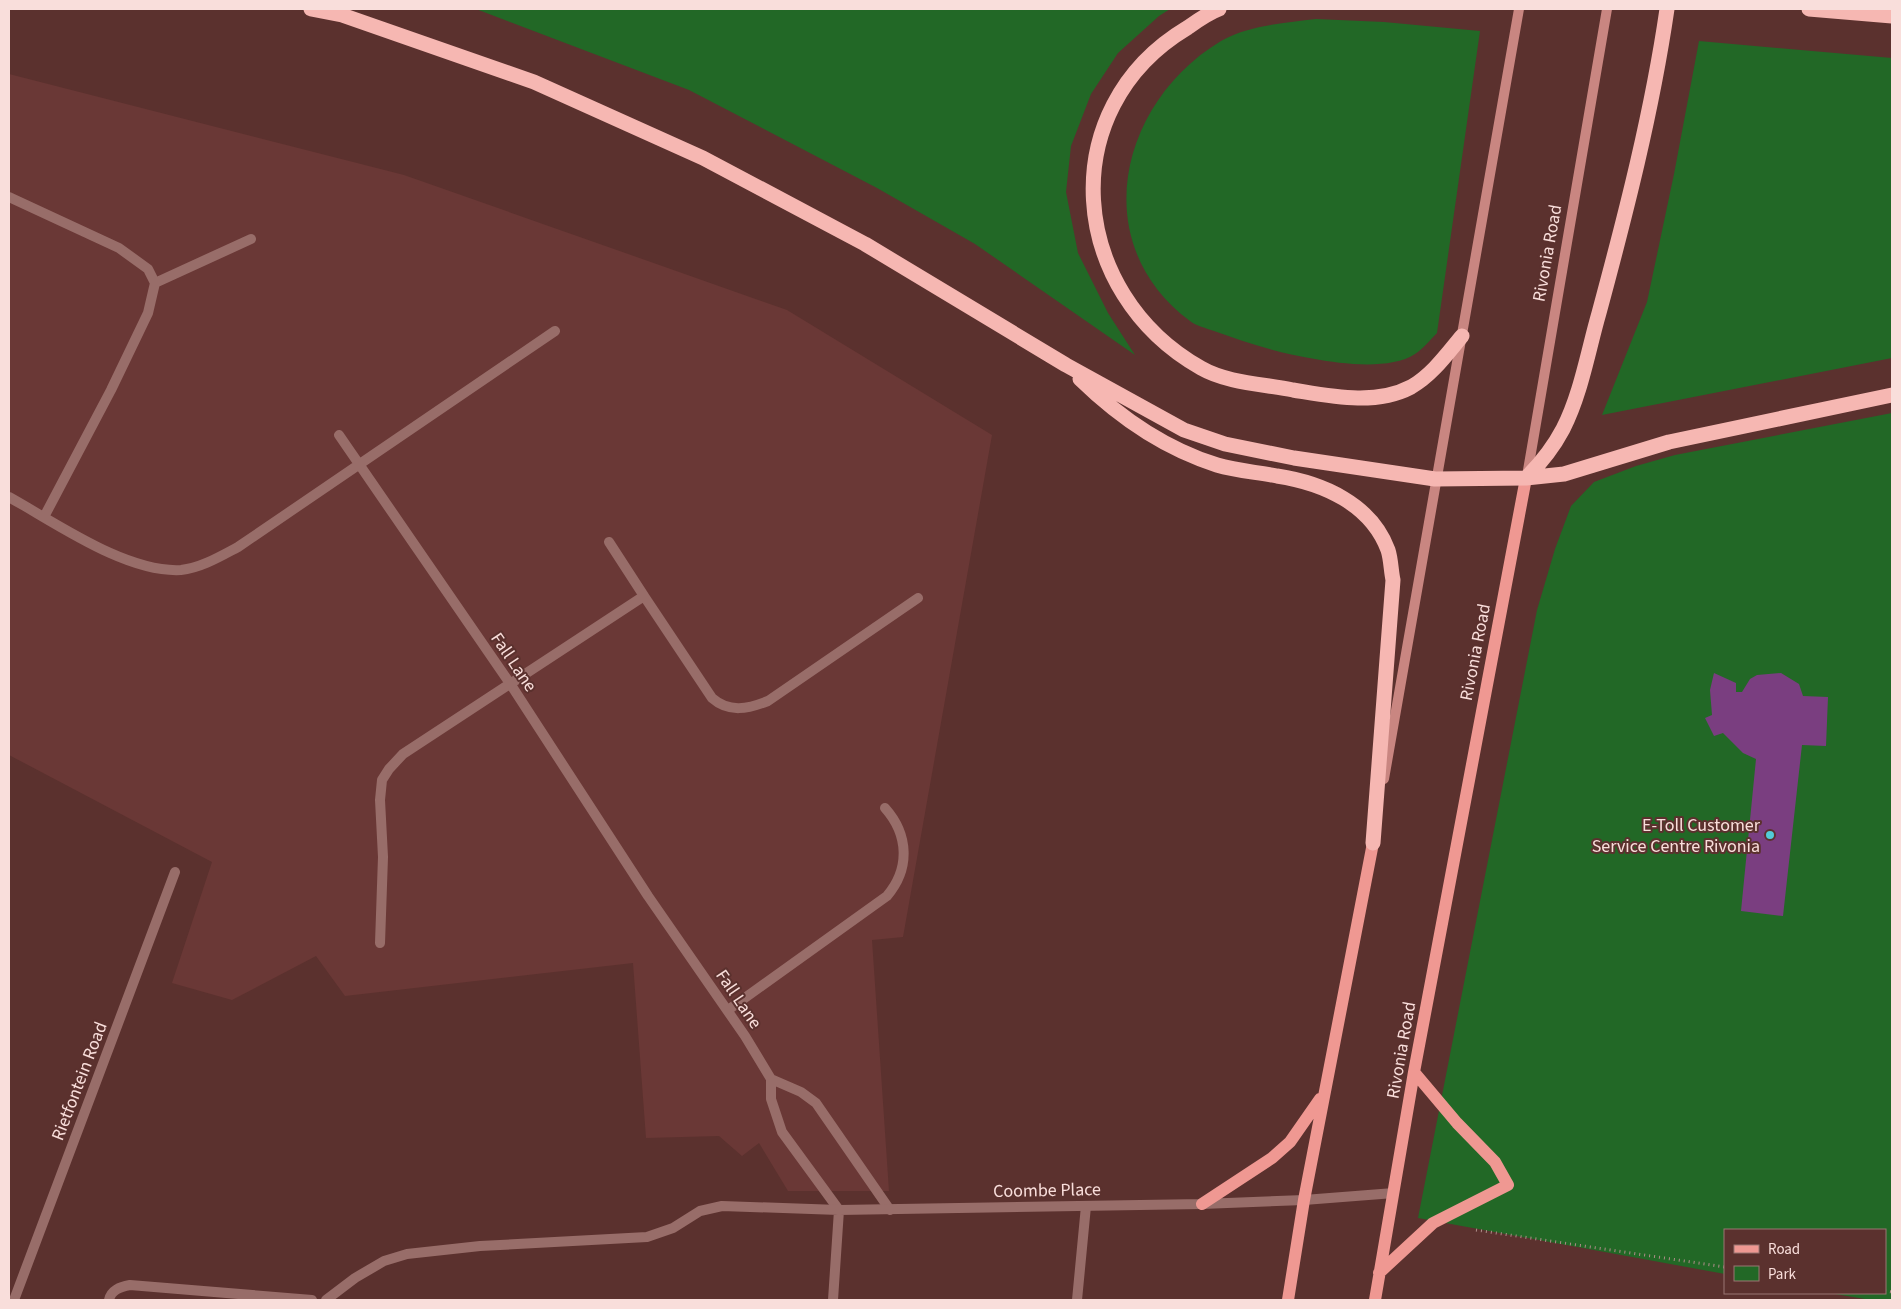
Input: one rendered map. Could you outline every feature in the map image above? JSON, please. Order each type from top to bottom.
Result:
[{"type":"highway","points":[[311,9],[342,15],[534,82],[703,158],[865,244],[1066,366],[1184,430],[1225,444],[1294,458],[1435,479],[1526,478],[1564,474],[1669,442],[1892,395]]},
{"type":"highway","points":[[1219,9],[1173,36],[1139,65],[1113,106],[1100,137],[1094,175],[1094,218],[1100,248],[1117,284],[1142,320],[1172,348],[1202,369],[1230,378],[1329,396],[1364,398],[1389,394],[1411,387],[1435,368],[1462,336]]},
{"type":"highway","points":[[1526,478],[1547,456],[1563,429],[1574,401],[1609,276],[1648,119],[1667,9]]},
{"type":"highway","points":[[1809,9],[1892,16]]},
{"type":"highway","points":[[1066,366],[1104,402],[1143,430],[1181,451],[1217,465],[1278,476],[1329,490],[1352,503],[1376,526],[1389,551],[1393,580],[1373,843]]},
{"type":"main road","points":[[1288,1300],[1304,1200],[1373,843],[1518,9]]},
{"type":"main road","name":"Rivonia Road","points":[[1375,1300],[1414,1072],[1526,478],[1607,9]]},
{"type":"main road","points":[[1379,1273],[1433,1223],[1508,1185],[1494,1162],[1457,1123],[1414,1072]]},
{"type":"main road","points":[[1202,1204],[1272,1158],[1290,1142],[1325,1089]]},
{"type":"street","points":[[9,197],[119,248],[148,269],[155,284],[152,302],[144,322],[111,390],[44,517]]},
{"type":"street","points":[[155,284],[251,239]]},
{"type":"street","points":[[9,497],[113,554],[149,567],[182,570],[209,562],[238,547],[555,331]]},
{"type":"street","name":"Fall Lane","points":[[339,435],[510,685],[648,896],[728,1010],[770,1079],[770,1099],[782,1132],[839,1210]]},
{"type":"street","points":[[609,542],[712,698],[720,706],[731,709],[755,706],[768,701],[918,598]]},
{"type":"street","points":[[380,943],[383,857],[380,800],[382,780],[389,769],[403,754],[644,596]]},
{"type":"street","points":[[728,1010],[887,896],[897,884],[902,872],[903,847],[895,819],[885,808]]},
{"type":"street","name":"Rietfontein Road","points":[[14,1300],[175,872]]},
{"type":"street","points":[[770,1079],[801,1092],[816,1103],[890,1210]]},
{"type":"street","name":"Coombe Place","points":[[326,1300],[355,1278],[384,1261],[407,1254],[480,1246],[647,1237],[673,1228],[700,1212],[722,1206],[890,1210],[1202,1204],[1304,1200],[1394,1193]]},
{"type":"street","points":[[1076,1300],[1086,1206]]},
{"type":"street","points":[[833,1300],[839,1210]]},
{"type":"street","points":[[109,1300],[110,1295],[118,1288],[130,1284],[312,1300]]},
{"type":"path","points":[[1433,1223],[1724,1267]]},
{"type":"shaded area","points":[[9,74],[404,175],[787,310],[992,435],[903,937],[872,940],[889,1191],[788,1191],[759,1143],[742,1156],[719,1136],[646,1138],[633,963],[345,996],[316,956],[232,1000],[172,983],[212,862],[9,755]]},
{"type":"green space","points":[[476,9],[1170,9],[1159,16],[1118,53],[1091,94],[1071,146],[1066,192],[1078,253],[1108,313],[1135,355],[975,244],[877,188],[689,90]]},
{"type":"green space","points":[[1316,19],[1384,22],[1480,31],[1437,333],[1415,354],[1393,362],[1352,364],[1302,357],[1251,344],[1192,323],[1157,289],[1137,253],[1127,215],[1128,175],[1139,136],[1158,100],[1186,67],[1221,41],[1243,31]]},
{"type":"green space","points":[[1699,41],[1892,58],[1892,358],[1602,415],[1647,302]]},
{"type":"green space","points":[[1892,413],[1892,1300],[1871,1300],[1835,1294],[1886,1294],[1886,1229],[1724,1229],[1724,1274],[1418,1218],[1537,610],[1555,549],[1571,506],[1594,482],[1636,466],[1675,455]]},
{"type":"building","name":"E-Toll Customer Service Centre Rivonia","points":[[1714,673],[1736,683],[1736,692],[1742,692],[1750,679],[1757,675],[1781,673],[1799,684],[1803,696],[1828,697],[1826,746],[1802,745],[1783,916],[1741,911],[1756,759],[1743,753],[1723,733],[1714,736],[1705,718],[1712,715],[1710,690]]},
{"type":"place","name":"E-Toll Customer Service Centre Rivonia","points":[[1770,835]]}]
